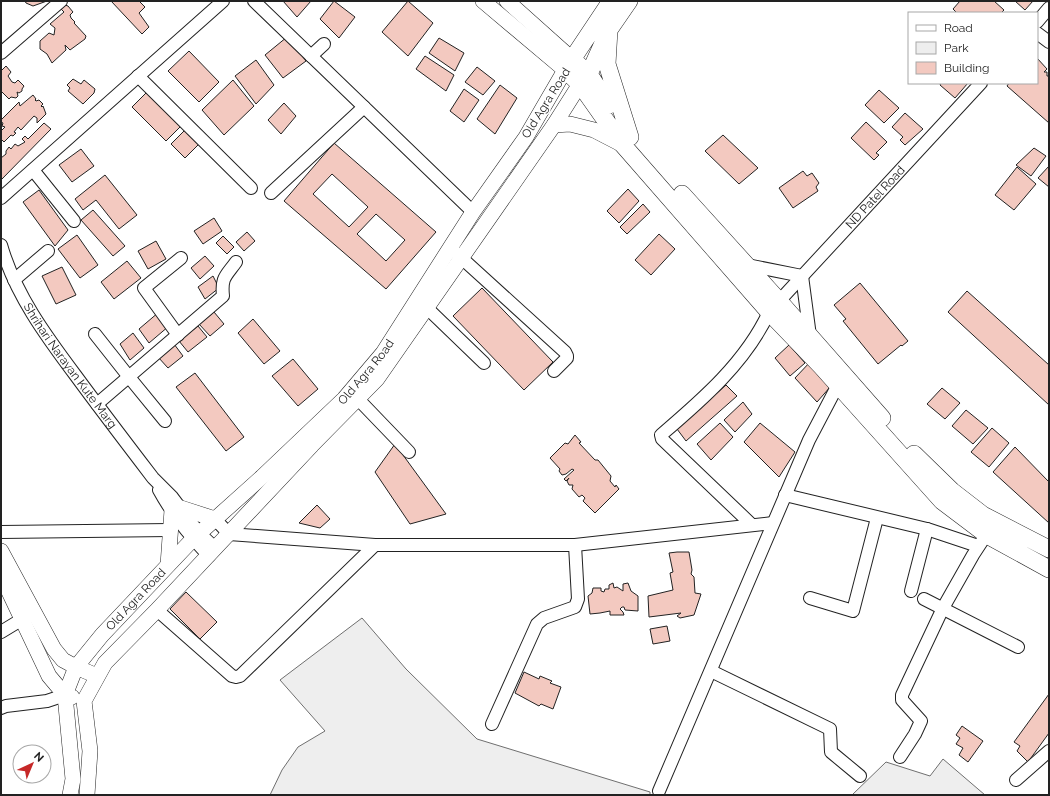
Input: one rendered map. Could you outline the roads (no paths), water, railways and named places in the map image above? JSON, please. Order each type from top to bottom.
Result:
[{"type":"highway","name":"Old Agra Road","points":[[569,65],[611,1]]},
{"type":"highway","name":"Old Agra Road","points":[[584,79],[609,30],[629,1]]},
{"type":"highway","points":[[609,30],[607,64],[627,141],[747,265],[774,306],[810,336],[841,380],[942,501],[987,534],[1049,569]]},
{"type":"highway","points":[[569,65],[584,79],[627,141],[774,306],[821,366],[841,380]]},
{"type":"highway","points":[[987,534],[1049,549]]},
{"type":"main road","points":[[483,1],[569,65]]},
{"type":"main road","points":[[507,1],[569,65]]},
{"type":"main road","name":"Old Agra Road","points":[[84,700],[105,663],[157,610],[312,445],[377,379],[426,308],[456,253],[473,212],[526,137],[569,65]]},
{"type":"main road","name":"Old Agra Road","points":[[65,695],[76,667],[102,636],[168,565],[196,536],[262,477],[344,399],[383,353],[456,253],[554,125],[584,79]]},
{"type":"main road","points":[[554,125],[570,124],[627,141]]},
{"type":"main road","points":[[168,565],[170,530],[176,509],[215,519]]},
{"type":"main road","points":[[1,551],[28,616],[49,676],[65,695],[73,779],[70,795]]},
{"type":"main road","points":[[1,575],[28,616],[62,660],[97,676]]},
{"type":"main road","points":[[65,695],[84,700],[90,751],[89,793]]},
{"type":"street","points":[[1,53],[61,1]]},
{"type":"street","points":[[1,198],[223,1]]},
{"type":"street","points":[[254,1],[473,212]]},
{"type":"street","points":[[1038,21],[1049,8]]},
{"type":"street","points":[[1038,34],[1049,42]]},
{"type":"street","points":[[311,56],[324,44]]},
{"type":"street","points":[[323,67],[336,70]]},
{"type":"street","points":[[138,76],[251,188]]},
{"type":"street","name":"ND Patel Road","points":[[752,526],[661,437],[661,435],[716,387],[758,334],[774,306],[980,84]]},
{"type":"street","points":[[271,193],[364,107]]},
{"type":"street","points":[[33,170],[74,221]]},
{"type":"street","name":"Shrihari Narayan Kute Marg","points":[[1,245],[4,257],[19,291],[44,332],[153,478],[172,497],[176,509],[196,536],[212,552]]},
{"type":"street","points":[[14,280],[48,250]]},
{"type":"street","points":[[456,253],[565,352],[567,358],[554,371]]},
{"type":"street","points":[[178,335],[144,288],[181,258]]},
{"type":"street","points":[[97,404],[223,296],[222,285],[224,277],[236,262]]},
{"type":"street","points":[[747,265],[802,276],[810,336]]},
{"type":"street","points":[[426,308],[484,363]]},
{"type":"street","points":[[95,334],[128,377],[165,420]]},
{"type":"street","points":[[659,791],[809,440],[841,380]]},
{"type":"street","points":[[358,399],[409,452]]},
{"type":"street","points":[[785,495],[926,529],[987,534],[943,608],[902,695],[902,700],[921,721],[915,734],[900,757]]},
{"type":"street","points":[[810,598],[853,611],[877,518]]},
{"type":"street","points":[[215,519],[229,534],[375,545],[575,545],[774,523]]},
{"type":"street","points":[[911,590],[926,529]]},
{"type":"street","points":[[1,532],[170,530]]},
{"type":"street","points":[[157,610],[232,676],[236,677],[375,545]]},
{"type":"street","points":[[492,724],[537,624],[544,618],[575,607],[577,604],[575,545]]},
{"type":"street","points":[[924,599],[1018,647]]},
{"type":"street","points":[[1,632],[28,616]]},
{"type":"street","points":[[711,671],[830,729],[831,752],[860,776]]},
{"type":"street","points":[[1,708],[6,706],[48,701],[65,695]]},
{"type":"street","points":[[1016,780],[1049,751]]},
{"type":"street","points":[[73,779],[89,793]]}]
